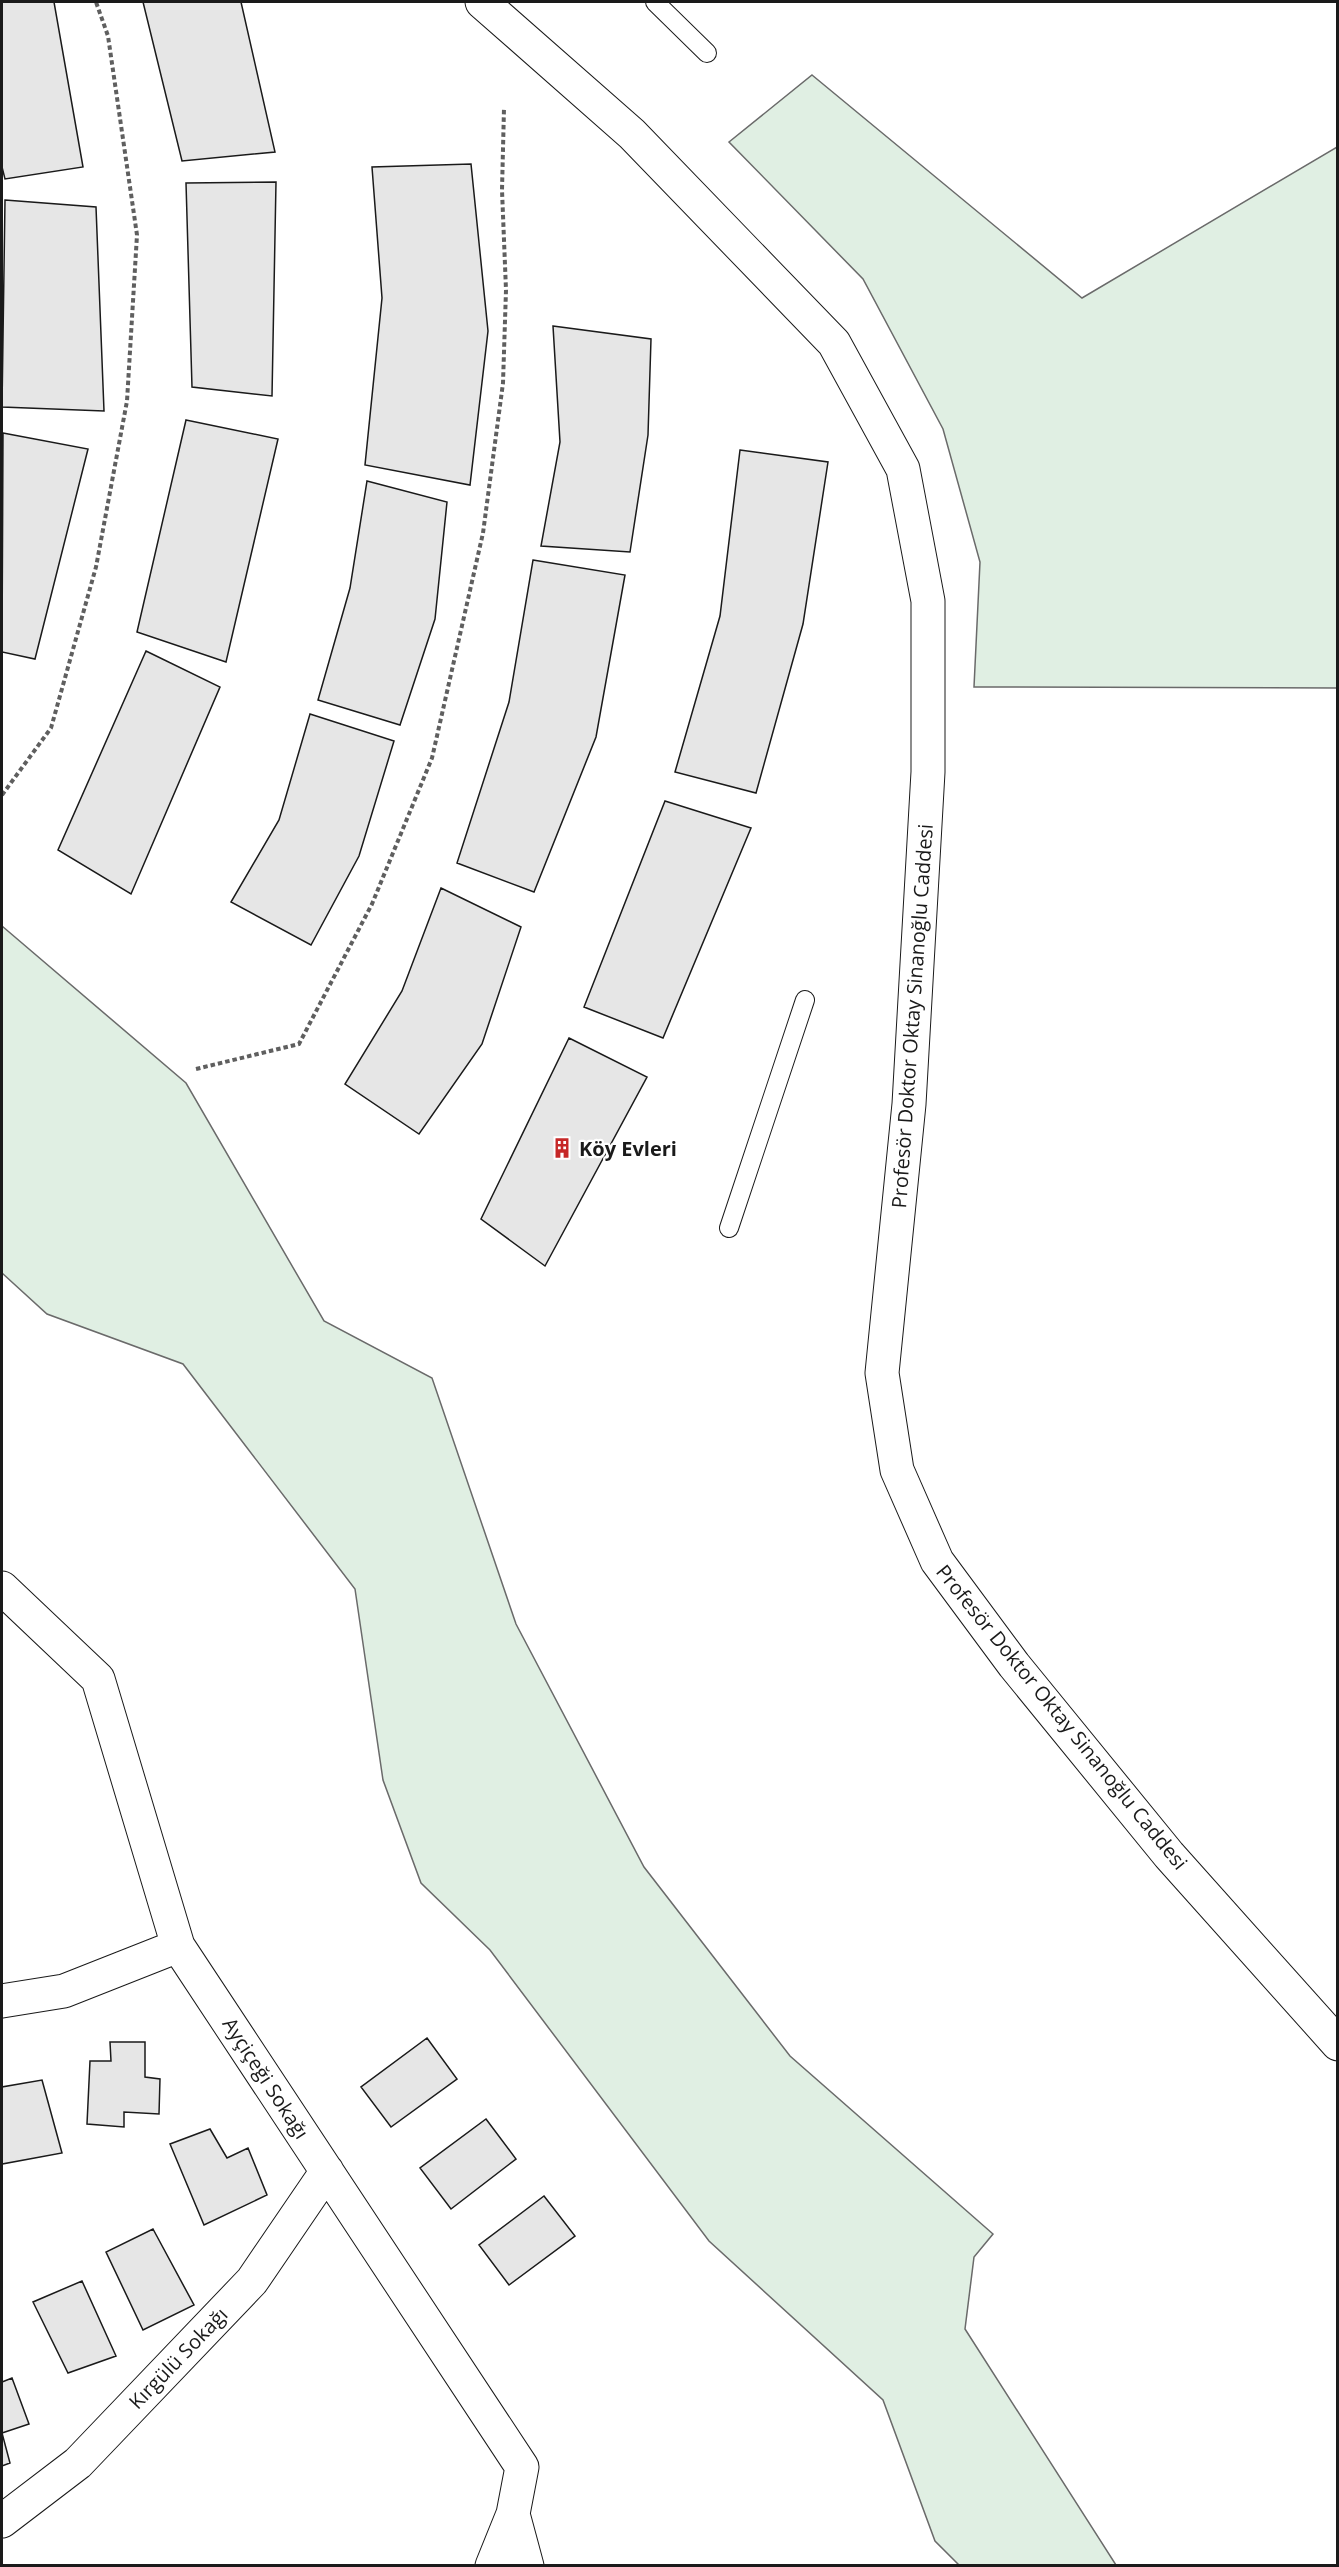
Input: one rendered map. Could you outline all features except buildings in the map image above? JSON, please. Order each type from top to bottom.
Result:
[{"type":"street","name":"Profesör Doktor Oktay Sinanoğlu Caddesi","points":[[482,2],[632,134],[834,343],[903,469],[928,602],[928,772],[909,1104],[882,1372],[897,1470],[937,1562],[1014,1665],[1169,1855],[1338,2044]]},
{"type":"street","name":"Ayçiçeği Sokağı","points":[[2,1588],[98,1679],[178,1946],[522,2467],[513,2514],[492,2565]]},
{"type":"street","points":[[2,2001],[64,1991],[178,1946]]},
{"type":"street","name":"Kırgülü Sokağı","points":[[2,2521],[78,2463],[252,2282],[327,2171]]},
{"type":"street","points":[[485,2565],[513,2514]]},
{"type":"street","points":[[513,2514],[527,2565]]},
{"type":"lane","points":[[655,2],[707,53]]},
{"type":"lane","points":[[729,1228],[805,1000]]},
{"type":"path","points":[[2,795],[51,728],[96,567],[127,401],[137,235],[108,36],[96,2]]},
{"type":"path","points":[[196,1069],[299,1044],[372,904],[432,758],[483,533],[503,383],[506,290],[502,190],[504,108]]},
{"type":"green space","points":[[812,75],[1082,298],[1337,147],[1337,688],[974,687],[980,562],[943,429],[863,279],[729,142]]},
{"type":"green space","points":[[2,926],[186,1083],[324,1321],[432,1378],[516,1624],[644,1867],[790,2056],[993,2234],[974,2257],[965,2329],[1116,2565],[959,2565],[935,2541],[883,2400],[709,2241],[490,1950],[421,1883],[383,1780],[355,1589],[183,1364],[47,1314],[2,1273]]},
{"type":"place","name":"Köy Evleri","points":[[562,1148]]}]
